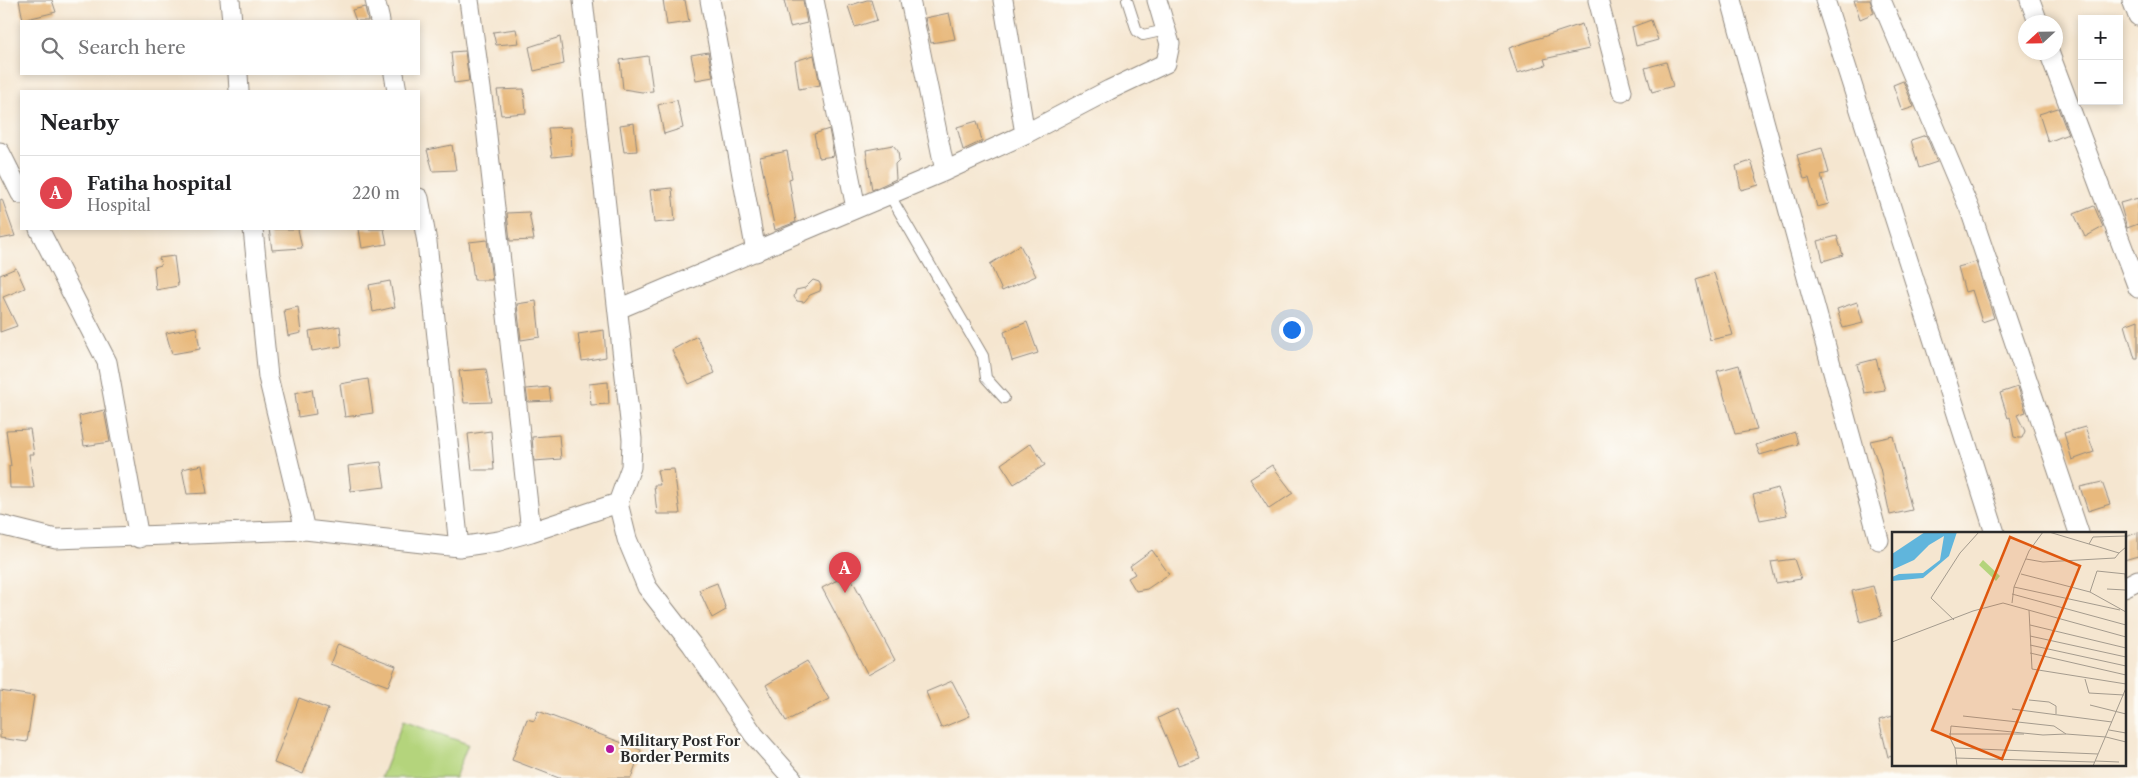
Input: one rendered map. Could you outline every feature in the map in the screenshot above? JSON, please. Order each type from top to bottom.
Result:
[{"type":"street","points":[[230,0],[232,20]]},
{"type":"street","points":[[375,0],[380,20]]},
{"type":"street","points":[[469,0],[485,118],[531,532]]},
{"type":"street","points":[[583,0],[632,439],[631,467],[618,503],[627,539],[647,587],[692,645],[754,735],[792,778]]},
{"type":"street","points":[[710,0],[756,252]]},
{"type":"street","points":[[814,0],[856,208]]},
{"type":"street","points":[[910,0],[945,171]]},
{"type":"street","points":[[1003,0],[1025,134]]},
{"type":"street","points":[[618,309],[945,171],[1025,134],[1109,90],[1166,63],[1170,44],[1157,0]]},
{"type":"street","points":[[1598,0],[1622,91]]},
{"type":"street","points":[[1730,0],[1879,540]]},
{"type":"street","points":[[1825,0],[1995,532]]},
{"type":"street","points":[[1881,0],[1970,210],[2079,532]]},
{"type":"street","points":[[2030,0],[2035,15]]},
{"type":"street","points":[[2132,0],[2138,16]]},
{"type":"street","points":[[2052,60],[2138,288]]},
{"type":"street","points":[[238,75],[239,90]]},
{"type":"street","points":[[394,75],[397,90]]},
{"type":"street","points":[[0,152],[20,192]]},
{"type":"street","points":[[420,204],[427,242],[458,547]]},
{"type":"street","points":[[40,230],[107,362],[139,538]]},
{"type":"street","points":[[253,230],[268,378],[305,530]]},
{"type":"street","points":[[0,525],[56,539],[139,538],[305,530],[458,547],[531,532],[618,503]]},
{"type":"street","points":[[2126,586],[2138,580]]},
{"type":"lane","points":[[1127,0],[1137,31],[1143,35],[1166,30]]},
{"type":"lane","points":[[889,194],[983,356],[986,378],[1004,398]]},
{"type":"green space","points":[[403,721],[468,744],[455,778],[381,778]]},
{"type":"building","points":[[19,0],[52,0],[56,12],[23,20]]},
{"type":"building","points":[[663,0],[685,0],[689,22],[667,25]]},
{"type":"building","points":[[784,0],[803,0],[807,23],[790,27]]},
{"type":"building","points":[[871,0],[877,20],[855,27],[848,6]]},
{"type":"building","points":[[1854,0],[1870,0],[1874,13],[1860,19]]},
{"type":"building","points":[[365,7],[368,20],[356,20],[352,10]]},
{"type":"building","points":[[949,13],[955,39],[931,43],[925,18]]},
{"type":"building","points":[[1651,20],[1658,40],[1636,46],[1632,27]]},
{"type":"building","points":[[1582,24],[1589,49],[1544,59],[1546,65],[1517,73],[1509,48]]},
{"type":"building","points":[[516,29],[519,43],[496,45],[493,32]]},
{"type":"building","points":[[560,37],[564,64],[534,71],[529,47]]},
{"type":"building","points":[[465,51],[469,81],[454,83],[451,52]]},
{"type":"building","points":[[708,52],[713,77],[696,80],[691,55]]},
{"type":"building","points":[[814,55],[820,85],[799,89],[795,61]]},
{"type":"building","points":[[648,56],[653,91],[642,92],[623,89],[620,60]]},
{"type":"building","points":[[1666,62],[1673,86],[1652,92],[1645,68]]},
{"type":"building","points":[[1903,81],[1914,107],[1902,111],[1893,85]]},
{"type":"building","points":[[524,89],[526,113],[501,115],[497,90]]},
{"type":"building","points":[[677,100],[683,128],[664,134],[658,105]]},
{"type":"building","points":[[2058,108],[2068,134],[2048,142],[2039,114]]},
{"type":"building","points":[[977,121],[982,141],[963,150],[957,127]]},
{"type":"building","points":[[634,123],[637,151],[624,152],[620,125]]},
{"type":"building","points":[[571,127],[572,155],[552,157],[548,128]]},
{"type":"building","points":[[829,129],[834,156],[819,158],[814,134]]},
{"type":"building","points":[[1926,135],[1937,162],[1919,168],[1911,140]]},
{"type":"building","points":[[452,145],[456,170],[433,171],[427,150]]},
{"type":"building","points":[[893,145],[898,151],[899,160],[895,164],[896,179],[872,190],[866,150]]},
{"type":"building","points":[[1822,148],[1829,173],[1821,175],[1829,204],[1817,207],[1809,178],[1804,179],[1797,155]]},
{"type":"building","points":[[787,151],[792,178],[789,179],[796,222],[775,230],[760,157]]},
{"type":"building","points":[[1751,161],[1759,185],[1741,190],[1736,166]]},
{"type":"building","points":[[672,188],[675,221],[654,223],[650,190]]},
{"type":"building","points":[[2138,198],[2138,224],[2127,228],[2120,203]]},
{"type":"building","points":[[2,199],[15,236],[0,239],[0,200]]},
{"type":"building","points":[[2094,206],[2103,227],[2085,237],[2074,214]]},
{"type":"building","points":[[529,212],[534,240],[510,241],[507,213]]},
{"type":"building","points":[[269,230],[298,230],[302,248],[272,250]]},
{"type":"building","points":[[359,230],[384,230],[387,244],[362,248]]},
{"type":"building","points":[[1837,236],[1843,255],[1823,261],[1818,241]]},
{"type":"building","points":[[487,240],[492,280],[474,280],[469,242]]},
{"type":"building","points":[[1020,245],[1036,276],[1002,291],[990,264]]},
{"type":"building","points":[[174,256],[178,286],[156,290],[154,267],[161,265],[159,258]]},
{"type":"building","points":[[1976,262],[1994,318],[1982,322],[1972,290],[1965,292],[1958,267]]},
{"type":"building","points":[[16,268],[25,288],[3,297],[17,326],[0,332],[0,275]]},
{"type":"building","points":[[1714,273],[1733,335],[1710,340],[1696,279]]},
{"type":"building","points":[[813,280],[819,282],[821,286],[820,291],[810,295],[804,302],[797,301],[794,297],[796,290],[805,288]]},
{"type":"building","points":[[390,281],[395,307],[373,312],[369,285]]},
{"type":"building","points":[[536,301],[540,337],[521,340],[517,304]]},
{"type":"building","points":[[1857,302],[1863,323],[1843,328],[1837,309]]},
{"type":"building","points":[[298,307],[301,333],[288,336],[284,310]]},
{"type":"building","points":[[2138,320],[2138,359],[2135,359],[2125,325]]},
{"type":"building","points":[[1027,322],[1038,353],[1012,361],[1004,332]]},
{"type":"building","points":[[340,326],[342,346],[312,351],[309,331]]},
{"type":"building","points":[[196,327],[200,349],[172,354],[166,333]]},
{"type":"building","points":[[604,330],[606,357],[582,361],[578,334]]},
{"type":"building","points":[[697,336],[715,373],[689,384],[672,350]]},
{"type":"building","points":[[1876,359],[1885,390],[1864,393],[1857,364]]},
{"type":"building","points":[[1739,365],[1757,430],[1735,434],[1717,371]]},
{"type":"building","points":[[486,369],[492,402],[464,403],[459,371]]},
{"type":"building","points":[[368,379],[373,413],[345,417],[340,384]]},
{"type":"building","points":[[608,382],[609,404],[591,405],[589,384]]},
{"type":"building","points":[[549,387],[551,401],[528,402],[526,389]]},
{"type":"building","points":[[2018,387],[2026,412],[2017,415],[2025,431],[2022,438],[2014,437],[2010,417],[2008,418],[2000,393]]},
{"type":"building","points":[[312,389],[316,414],[298,417],[295,393]]},
{"type":"building","points":[[104,410],[110,442],[84,446],[79,416]]},
{"type":"building","points":[[2085,427],[2094,452],[2072,460],[2064,433]]},
{"type":"building","points":[[30,429],[34,454],[29,454],[34,488],[10,488],[9,466],[11,466],[6,430]]},
{"type":"building","points":[[491,431],[494,470],[472,470],[468,434]]},
{"type":"building","points":[[1795,432],[1798,444],[1760,455],[1756,445]]},
{"type":"building","points":[[559,435],[561,459],[534,461],[532,437]]},
{"type":"building","points":[[1893,436],[1912,510],[1890,515],[1880,468],[1870,441]]},
{"type":"building","points":[[1031,443],[1045,465],[1014,484],[1001,464]]},
{"type":"building","points":[[381,462],[385,487],[351,491],[348,466]]},
{"type":"building","points":[[202,465],[207,493],[187,494],[182,469]]},
{"type":"building","points":[[1272,465],[1293,493],[1269,509],[1250,479]]},
{"type":"building","points":[[674,469],[680,514],[657,514],[654,485],[660,485],[657,470]]},
{"type":"building","points":[[2102,482],[2110,504],[2088,511],[2080,487]]},
{"type":"building","points":[[1778,488],[1787,515],[1760,520],[1753,495]]},
{"type":"building","points":[[2138,532],[2138,556],[2126,559],[2126,537]]},
{"type":"building","points":[[1152,550],[1169,574],[1147,589],[1136,591],[1128,578],[1135,574],[1130,566]]},
{"type":"building","points":[[1794,559],[1801,579],[1776,583],[1771,562]]},
{"type":"building","points":[[849,574],[895,660],[868,675],[822,588]]},
{"type":"building","points":[[717,583],[726,610],[712,618],[699,590]]},
{"type":"building","points":[[1873,586],[1882,616],[1860,622],[1852,591]]},
{"type":"building","points":[[338,644],[396,666],[388,686],[330,664]]},
{"type":"building","points":[[807,661],[829,699],[786,721],[766,685]]},
{"type":"building","points":[[952,681],[970,716],[941,728],[926,692]]},
{"type":"building","points":[[0,691],[34,696],[27,742],[0,738]]},
{"type":"building","points":[[299,698],[328,709],[303,774],[274,763]]},
{"type":"building","points":[[1177,709],[1200,758],[1178,765],[1158,718]]},
{"type":"building","points":[[538,711],[641,750],[631,778],[559,778],[512,760],[527,719],[534,721]]},
{"type":"building","points":[[1892,716],[1892,756],[1888,757],[1879,720]]},
{"type":"place","name":"Fatiha hospital","points":[[845,593]]},
{"type":"place","name":"Military Post For Border Permits","points":[[610,749]]}]
